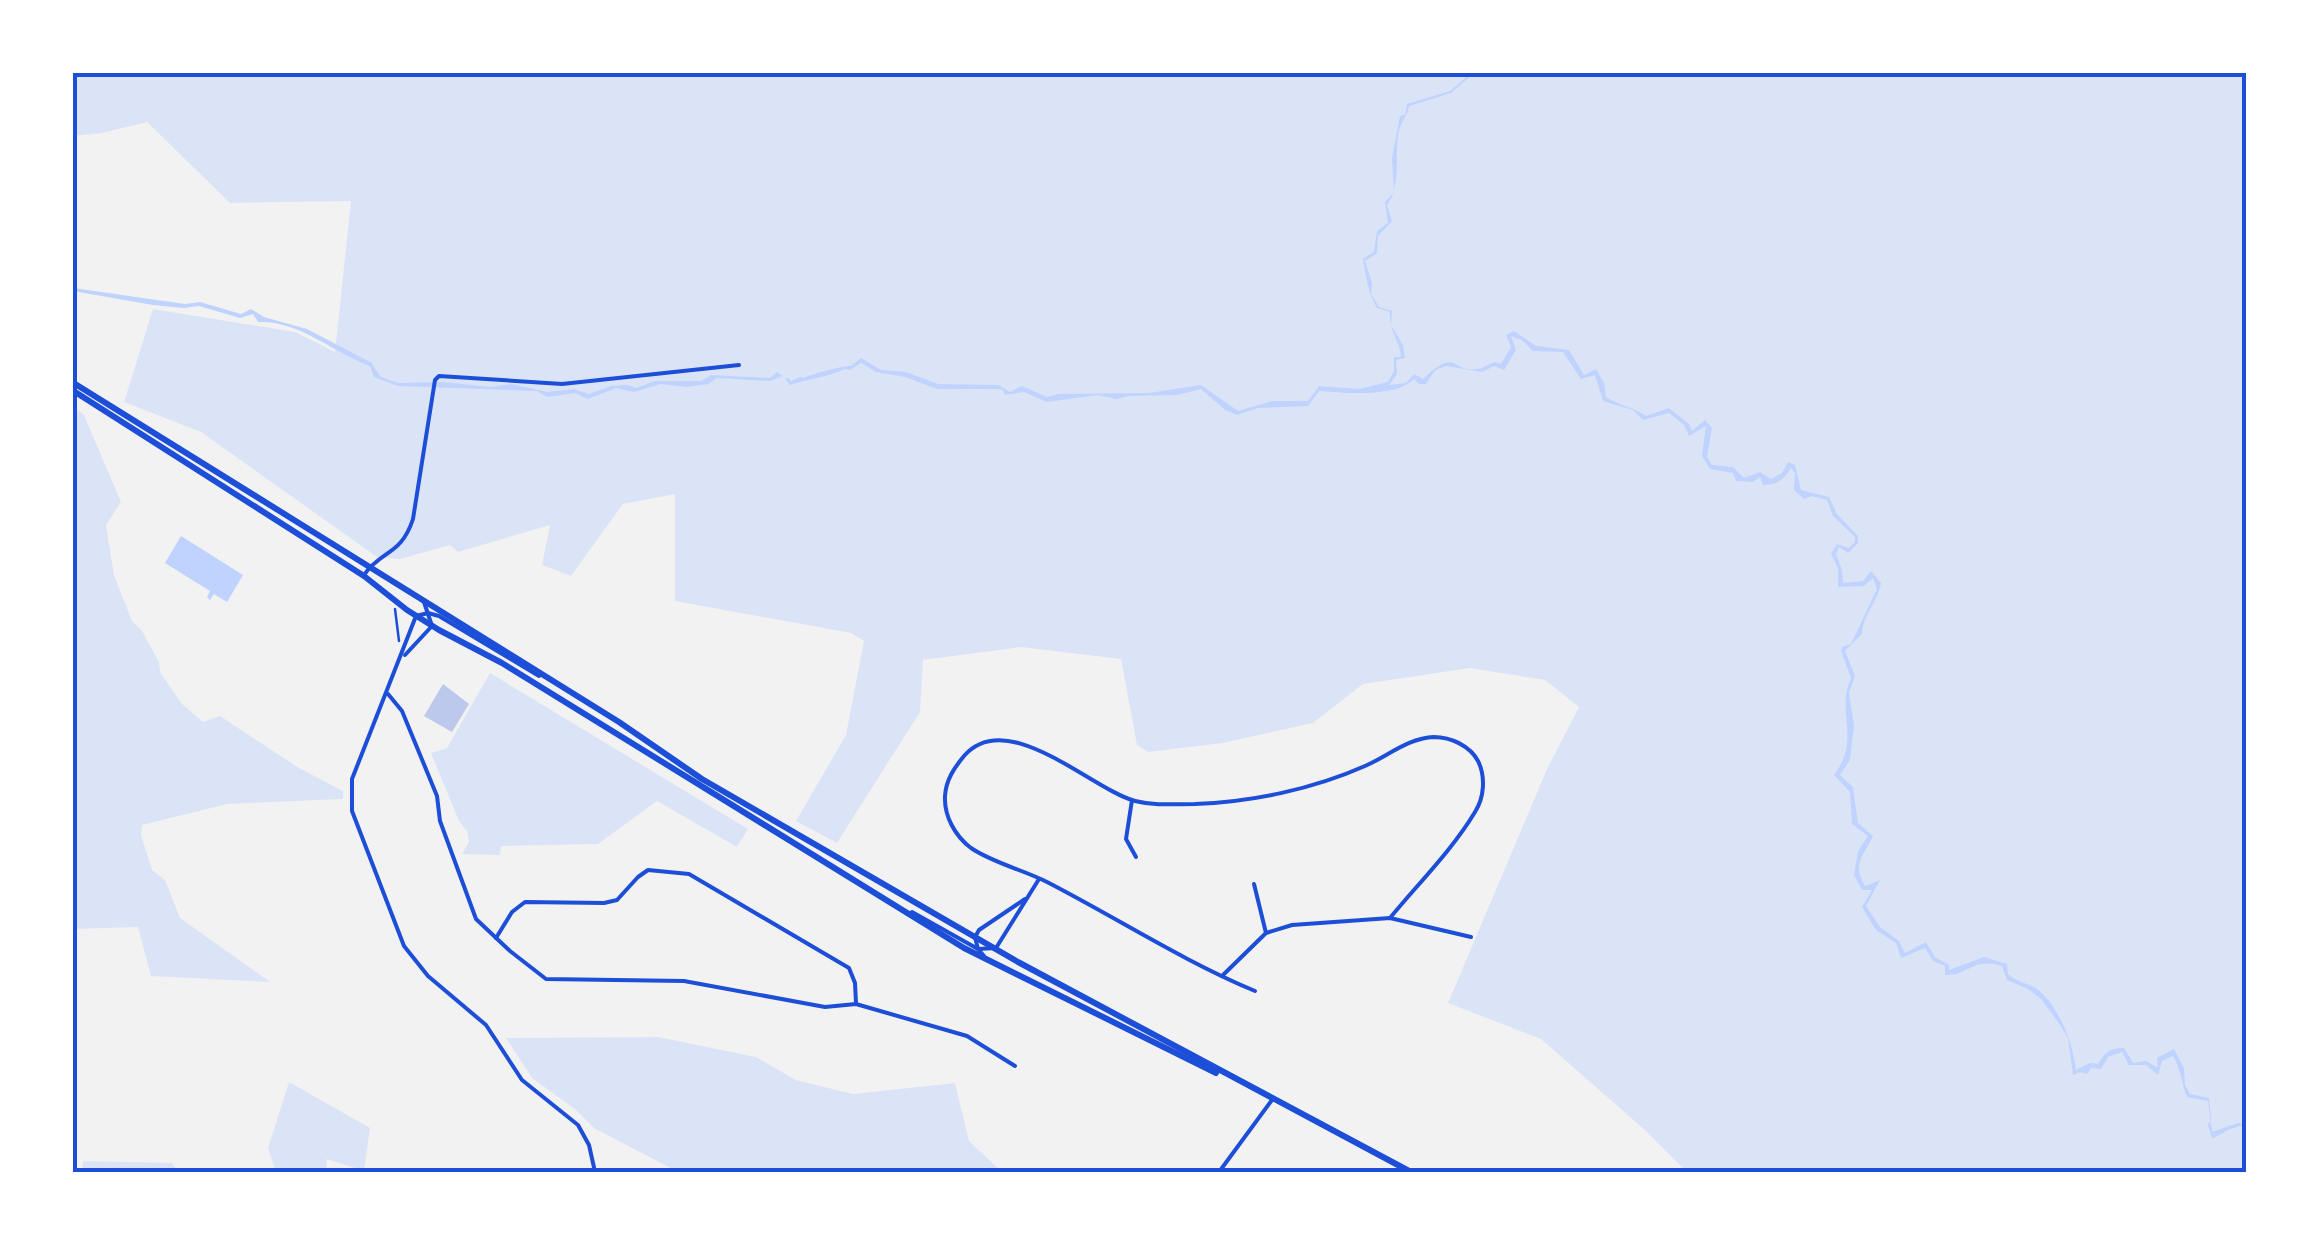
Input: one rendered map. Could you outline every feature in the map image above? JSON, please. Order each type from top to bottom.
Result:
[{"type":"main road","points":[[72,382],[568,690],[702,779],[975,937],[1272,1100]]},
{"type":"main road","points":[[72,390],[364,576],[432,626],[502,663],[807,854],[991,963],[1411,1172]]},
{"type":"street","points":[[364,576],[408,535],[435,380],[447,374],[562,384],[739,364]]},
{"type":"street","points":[[402,658],[432,626],[423,600]]},
{"type":"street","points":[[568,690],[516,664],[450,622],[428,613],[416,616],[352,779],[350,793],[352,811],[404,946],[428,976],[486,1025],[522,1080],[578,1124],[596,1172]]},
{"type":"street","points":[[387,693],[402,711],[437,796],[440,821],[476,919],[546,979],[684,982],[825,1007],[856,1004],[967,1036],[1014,1066]]},
{"type":"street","points":[[1255,991],[1221,977],[1040,878],[972,848],[950,824],[946,795],[949,777],[969,750],[1006,740],[1026,744],[1132,800],[1163,805],[1218,803],[1277,794],[1363,767],[1414,740],[1448,738],[1462,744],[1478,760],[1484,785],[1477,810],[1390,918]]},
{"type":"street","points":[[1132,800],[1126,839],[1136,857]]},
{"type":"street","points":[[807,854],[978,949],[991,963]]},
{"type":"street","points":[[496,938],[512,912],[525,902],[604,903],[618,900],[648,870],[689,874],[849,968],[856,984],[856,1004]]},
{"type":"street","points":[[978,949],[996,948],[1040,878]]},
{"type":"street","points":[[1254,884],[1266,933]]},
{"type":"street","points":[[978,949],[975,937],[979,930],[1029,896]]},
{"type":"street","points":[[1221,977],[1266,933],[1292,925],[1390,918],[1472,936]]},
{"type":"street","points":[[1219,1172],[1272,1100]]},
{"type":"path","points":[[390,602],[400,648]]},
{"type":"shaded area","points":[[73,72],[2246,73],[2246,1172],[1687,1172],[1541,1039],[1448,1003],[1547,769],[1579,707],[1545,680],[1470,668],[1363,684],[1313,723],[1223,743],[1148,752],[1137,745],[1121,659],[1021,647],[923,660],[920,712],[837,843],[796,821],[846,735],[864,641],[851,633],[675,601],[675,494],[623,504],[571,576],[542,565],[550,525],[458,552],[450,545],[400,559],[377,557],[201,432],[124,402],[153,309],[295,332],[335,352],[351,201],[230,203],[147,122],[73,136]]},
{"type":"shaded area","points":[[73,406],[84,415],[121,502],[106,525],[114,575],[132,621],[142,631],[159,662],[160,672],[181,703],[203,722],[220,716],[299,768],[343,791],[343,799],[227,804],[142,825],[141,835],[152,870],[165,880],[180,918],[270,982],[151,976],[138,927],[73,929]]},
{"type":"shaded area","points":[[490,673],[748,829],[737,847],[657,801],[598,844],[501,846],[500,855],[462,854],[469,842],[467,831],[459,821],[431,753],[447,748]]},
{"type":"shaded area","points":[[658,1037],[756,1057],[796,1080],[853,1094],[955,1083],[969,1141],[1002,1172],[678,1172],[594,1128],[532,1078],[506,1038]]},
{"type":"shaded area","points":[[289,1082],[370,1128],[364,1171],[327,1159],[326,1172],[276,1172],[268,1148]]},
{"type":"shaded area","points":[[83,1161],[172,1163],[178,1172],[82,1172]]},
{"type":"water","points":[[1474,73],[1451,93],[1409,106],[1398,134],[1394,190],[1392,158],[1400,116],[1405,115],[1407,104],[1450,91]]},
{"type":"water","points":[[1393,193],[1387,205],[1392,221],[1378,236],[1377,253],[1365,261],[1371,294],[1379,307],[1392,311],[1391,324],[1390,312],[1377,308],[1371,296],[1363,259],[1374,252],[1377,231],[1388,223],[1385,202]]},
{"type":"water","points":[[73,288],[185,304],[200,302],[241,314],[251,309],[264,317],[307,329],[372,363],[376,375],[398,383],[490,387],[511,384],[547,392],[574,389],[589,394],[611,386],[636,388],[655,381],[701,381],[711,375],[770,378],[777,372],[783,376],[770,381],[716,378],[709,384],[661,384],[634,392],[616,388],[588,399],[575,393],[547,397],[537,391],[398,386],[374,377],[370,366],[315,338],[287,326],[258,322],[253,314],[240,318],[199,306],[153,305]]},
{"type":"water","points":[[1391,325],[1403,345],[1405,358],[1396,360],[1397,374],[1389,385],[1406,383],[1414,374],[1423,379],[1434,369],[1448,362],[1469,369],[1501,364],[1511,347],[1506,335],[1514,331],[1536,346],[1569,350],[1584,375],[1596,369],[1606,397],[1646,416],[1669,408],[1692,431],[1705,420],[1712,428],[1707,457],[1712,465],[1733,467],[1744,478],[1760,472],[1771,479],[1782,473],[1788,462],[1795,465],[1801,490],[1829,497],[1837,514],[1858,536],[1858,543],[1848,553],[1839,547],[1836,554],[1843,583],[1863,581],[1871,571],[1881,583],[1862,634],[1845,651],[1855,676],[1849,693],[1854,725],[1850,760],[1840,775],[1853,787],[1858,823],[1873,836],[1859,871],[1865,886],[1880,880],[1866,906],[1880,927],[1899,941],[1905,953],[1926,942],[1935,957],[1949,965],[1949,970],[1984,957],[2007,964],[2008,974],[2037,989],[2052,1005],[2068,1037],[2076,1070],[2090,1063],[2098,1064],[2108,1052],[2124,1048],[2133,1063],[2146,1061],[2158,1068],[2157,1058],[2174,1049],[2184,1068],[2190,1094],[2209,1098],[2212,1132],[2246,1124],[2212,1135],[2208,1101],[2187,1097],[2173,1056],[2162,1061],[2158,1075],[2146,1065],[2129,1065],[2122,1052],[2108,1057],[2101,1069],[2091,1068],[2087,1074],[2073,1075],[2068,1038],[2058,1022],[2041,999],[2007,980],[2002,966],[1977,965],[1945,975],[1945,966],[1933,961],[1925,948],[1901,958],[1896,943],[1876,930],[1862,907],[1872,890],[1862,890],[1854,875],[1858,851],[1868,836],[1852,824],[1850,792],[1834,775],[1846,749],[1846,703],[1851,678],[1841,651],[1851,644],[1877,589],[1873,578],[1864,586],[1838,587],[1838,568],[1831,554],[1837,544],[1849,548],[1855,537],[1833,516],[1827,500],[1812,496],[1804,499],[1794,490],[1795,473],[1791,468],[1780,481],[1763,485],[1760,477],[1753,482],[1736,481],[1733,473],[1710,469],[1702,456],[1706,426],[1689,436],[1684,425],[1669,413],[1643,420],[1633,410],[1603,401],[1595,375],[1581,379],[1563,352],[1533,351],[1511,336],[1516,350],[1504,370],[1494,366],[1482,372],[1446,366],[1435,370],[1426,384],[1414,379],[1406,385],[1382,392],[1319,391],[1308,406],[1258,408],[1237,415],[1201,389],[1177,395],[1117,399],[1097,395],[1047,402],[1024,392],[1005,395],[997,389],[937,389],[876,372],[861,363],[790,385],[784,377],[792,383],[851,366],[861,358],[881,370],[906,372],[938,384],[999,385],[1010,392],[1022,386],[1047,397],[1058,394],[1149,393],[1201,385],[1238,411],[1272,401],[1308,401],[1319,386],[1359,389],[1388,382],[1394,371],[1394,357],[1401,357]]},
{"type":"water","points":[[181,536],[243,575],[227,602],[214,594],[210,600],[210,591],[165,563]]},
{"type":"building","points":[[443,684],[469,704],[452,732],[424,716]]},
{"type":"waterway","points":[[370,364],[380,378]]},
{"type":"waterway","points":[[788,379],[790,383],[801,378]]},
{"type":"waterway","points":[[2209,1124],[2213,1137],[2229,1128]]}]
